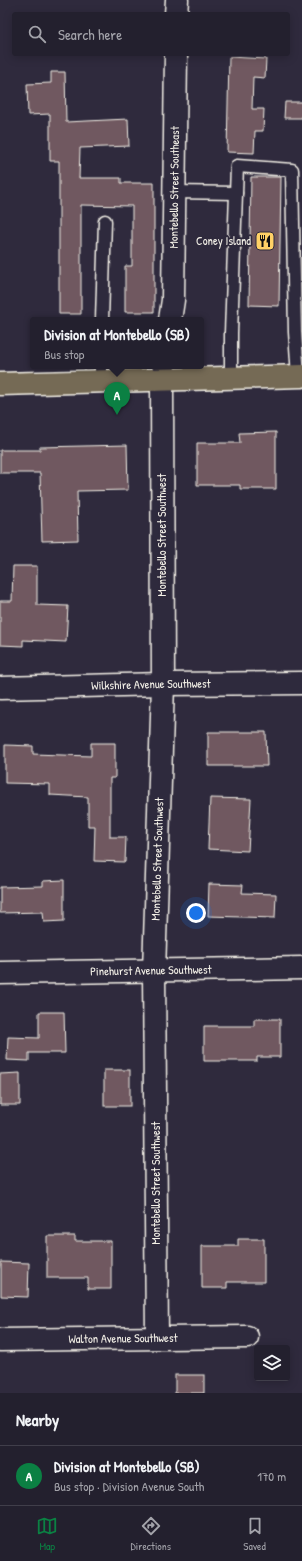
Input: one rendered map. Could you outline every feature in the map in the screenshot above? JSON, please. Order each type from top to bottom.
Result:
[{"type":"main road","points":[[0,384],[101,374],[163,373],[231,378],[300,376]]},
{"type":"street","points":[[176,12],[177,0]]},
{"type":"street","name":"Montebello Street Southeast","points":[[170,317],[173,300],[176,56]]},
{"type":"street","name":"Montebello Street Southwest","points":[[158,1338],[154,972],[163,684],[163,373]]},
{"type":"street","name":"Wilkshire Avenue Southwest","points":[[0,688],[163,684],[302,683]]},
{"type":"street","name":"Pinehurst Avenue Southwest","points":[[0,973],[154,972],[302,968]]},
{"type":"street","name":"Walton Avenue Southwest","points":[[0,1340],[247,1337]]},
{"type":"lane","points":[[231,378],[231,333],[237,166],[292,170],[295,332],[300,376]]},
{"type":"lane","points":[[174,192],[236,193]]},
{"type":"lane","points":[[102,317],[105,220]]},
{"type":"building","points":[[229,57],[266,59],[265,78],[253,77],[252,109],[264,109],[263,131],[255,131],[254,153],[227,152]]},
{"type":"building","points":[[51,72],[65,72],[66,122],[128,119],[129,146],[80,148],[79,178],[121,178],[121,183],[154,183],[154,312],[125,312],[125,266],[132,266],[132,206],[81,205],[81,314],[59,314],[59,161],[50,161],[50,114],[28,115],[27,84],[51,83]]},
{"type":"building","points":[[285,102],[302,102],[302,118],[284,118]]},
{"type":"building","name":"Coney Island","points":[[251,177],[281,177],[279,306],[249,305]]},
{"type":"building","points":[[276,432],[276,489],[240,489],[240,485],[197,485],[197,443],[240,443],[239,433]]},
{"type":"building","points":[[127,445],[128,490],[77,491],[78,540],[42,541],[40,473],[0,473],[0,450],[40,450],[40,447]]},
{"type":"building","points":[[13,566],[37,566],[37,605],[68,606],[66,642],[23,640],[23,646],[0,645],[0,601],[12,601]]},
{"type":"building","points":[[208,732],[266,732],[267,766],[208,766]]},
{"type":"building","points":[[91,743],[115,743],[115,778],[110,778],[110,837],[126,837],[125,862],[94,861],[95,826],[88,826],[88,797],[50,795],[50,784],[5,783],[5,745],[33,746],[33,754],[91,756]]},
{"type":"building","points":[[210,798],[251,799],[248,851],[208,849]]},
{"type":"building","points":[[64,880],[64,921],[44,922],[43,912],[0,913],[0,887],[43,886],[43,881]]},
{"type":"building","points":[[209,884],[243,885],[242,893],[276,894],[275,918],[208,916]]},
{"type":"building","points":[[39,1012],[64,1012],[65,1053],[29,1053],[29,1061],[7,1060],[8,1037],[39,1038]]},
{"type":"building","points":[[254,1019],[280,1019],[280,1057],[257,1057],[257,1061],[204,1061],[204,1026],[254,1026]]},
{"type":"building","points":[[104,1070],[130,1070],[130,1106],[104,1106]]},
{"type":"building","points":[[20,1073],[20,1105],[0,1105],[0,1074]]},
{"type":"building","points":[[47,1236],[75,1236],[75,1241],[111,1241],[111,1289],[88,1289],[88,1278],[47,1278]]},
{"type":"building","points":[[238,1239],[264,1239],[264,1282],[227,1282],[227,1288],[202,1288],[202,1246],[238,1246]]},
{"type":"building","points":[[1,1262],[29,1263],[28,1297],[1,1296]]},
{"type":"building","points":[[175,1375],[204,1375],[204,1393],[175,1393]]},
{"type":"place","name":"Coney Island","points":[[265,241]]},
{"type":"place","name":"Division at Montebello (SB)","points":[[117,415]]}]
